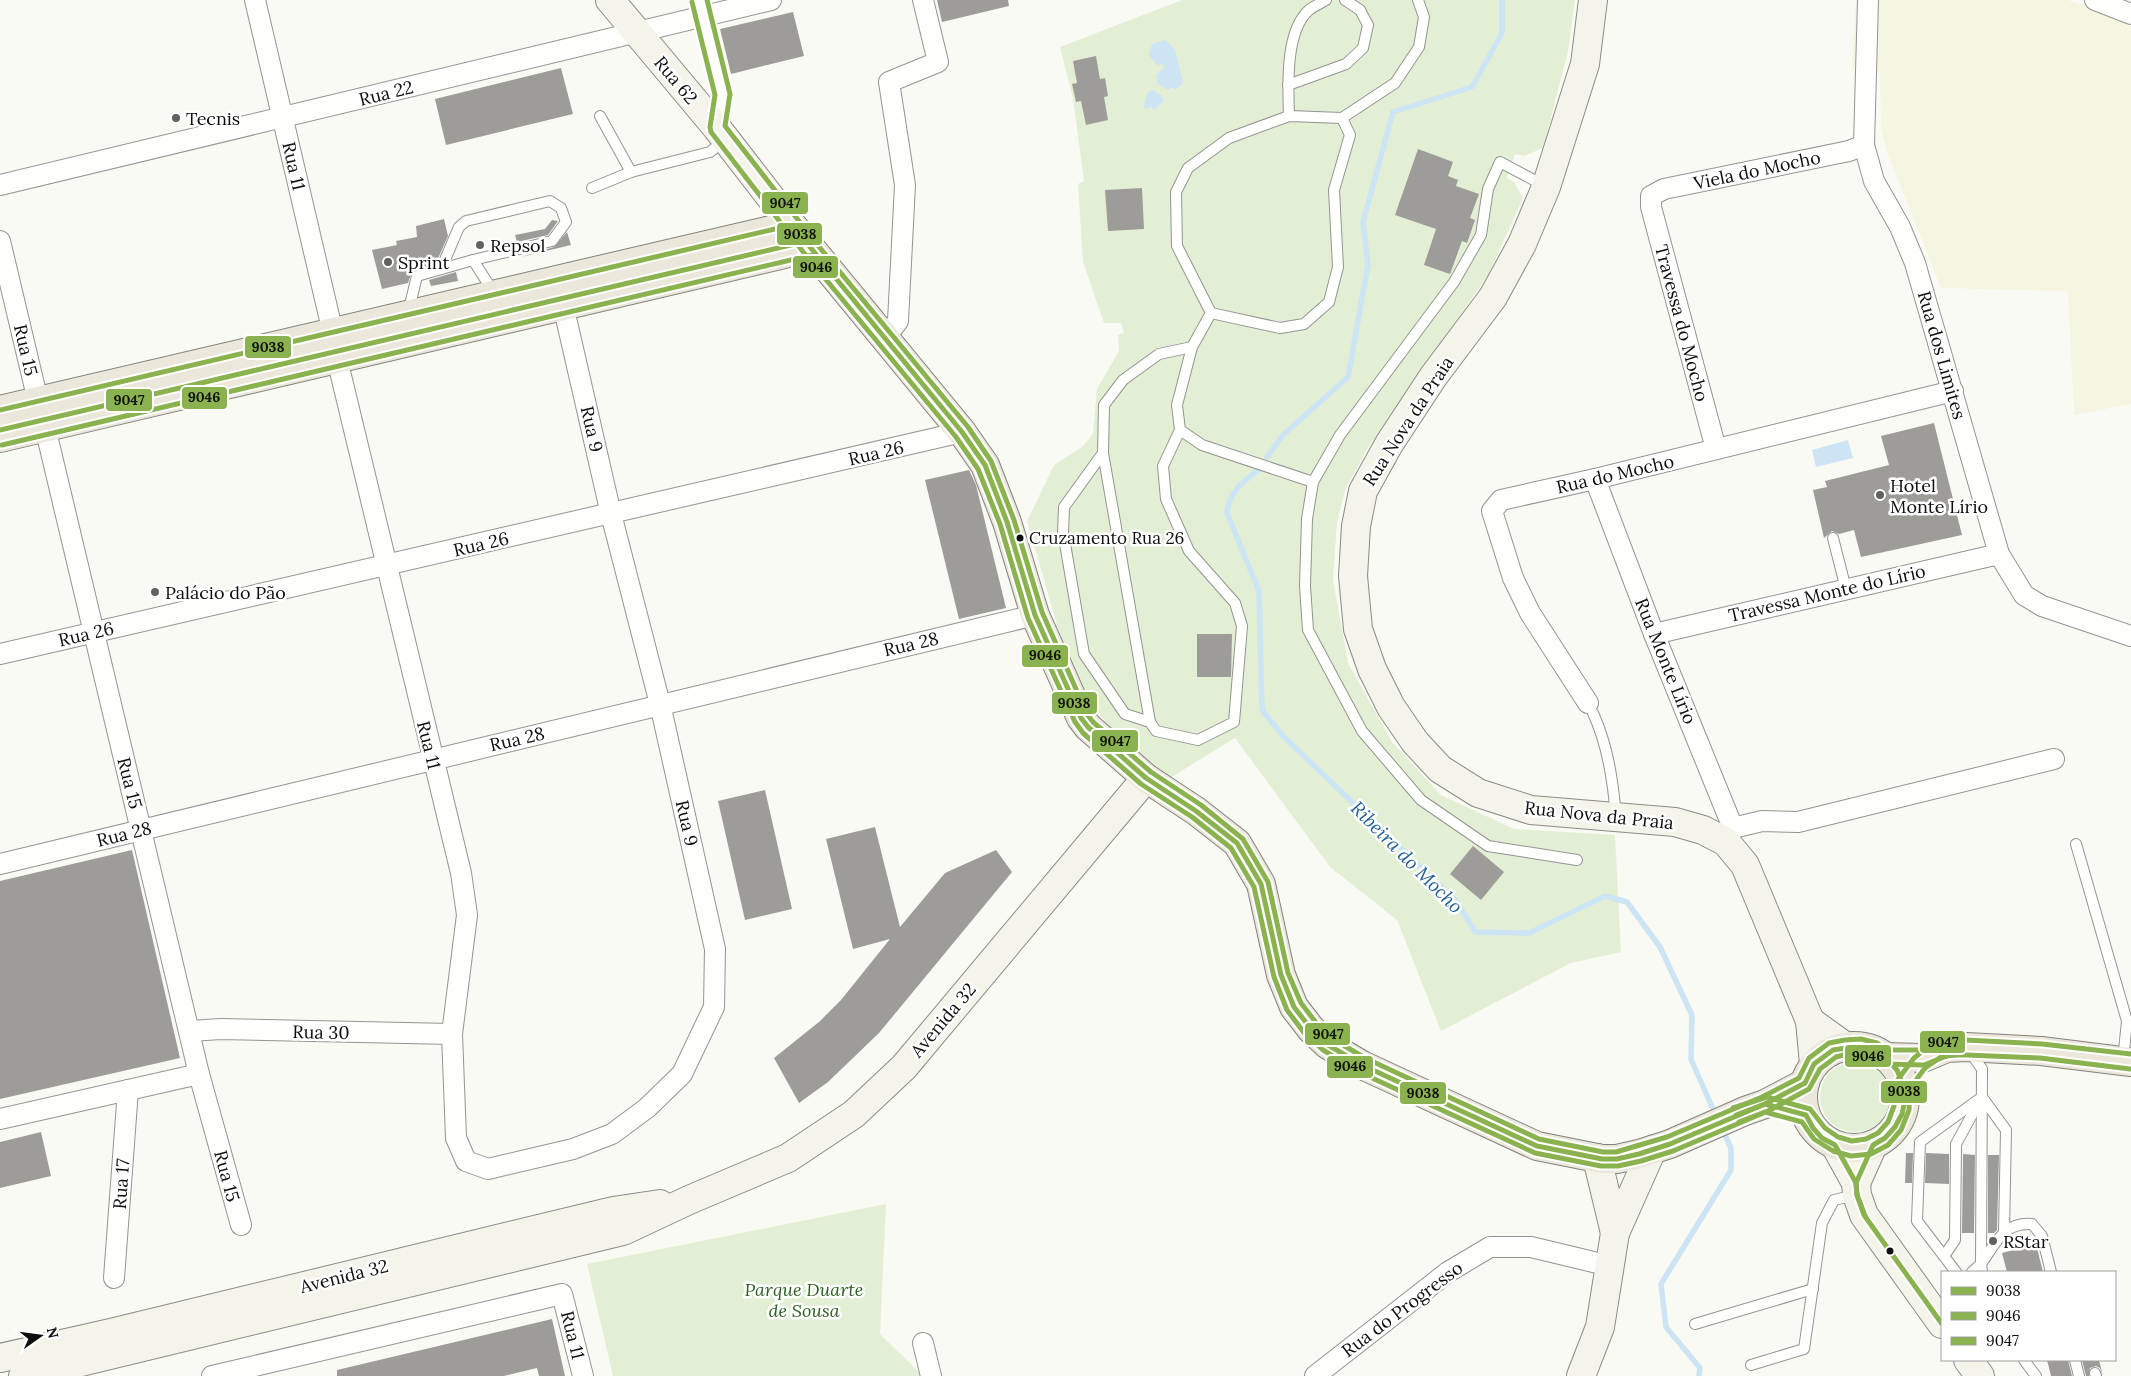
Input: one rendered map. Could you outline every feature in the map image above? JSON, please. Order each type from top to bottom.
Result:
[{"type":"main road","name":"Rua 62","points":[[610,0],[721,134],[810,248],[962,432],[985,465],[1008,522],[1035,615],[1081,718],[1100,739],[1146,778],[1196,811],[1237,843],[1261,884],[1281,975],[1294,1007],[1311,1030],[1328,1045],[1362,1065],[1537,1146],[1597,1158],[1617,1159],[1652,1150],[1678,1140],[1765,1104],[1810,1073]]},
{"type":"main road","name":"Rua Nova da Praia","points":[[1593,0],[1585,64],[1546,187],[1522,244],[1493,297],[1433,377],[1389,444],[1363,491],[1356,526],[1353,576],[1358,629],[1372,669],[1391,707],[1415,742],[1440,769],[1478,793],[1531,810],[1675,822],[1730,835],[1745,865],[1810,1021],[1810,1073]]},
{"type":"main road","points":[[0,438],[335,346],[408,315],[792,225]]},
{"type":"main road","points":[[0,410],[38,400],[563,305],[810,248]]},
{"type":"main road","name":"Avenida 32","points":[[23,1376],[623,1230],[788,1158],[854,1114],[904,1066],[1146,778]]},
{"type":"main road","points":[[1810,1021],[1846,1047]]},
{"type":"main road","points":[[1860,1046],[1874,1050],[1885,1057],[1897,1070],[1903,1085],[1905,1100],[1899,1121],[1885,1138],[1873,1145],[1860,1148],[1835,1145],[1822,1138],[1813,1128],[1806,1115],[1802,1099],[1810,1073],[1833,1050],[1846,1047],[1860,1046]]},
{"type":"main road","points":[[1885,1057],[1923,1058],[1947,1048],[1966,1047],[2041,1051],[2127,1062]]},
{"type":"main road","points":[[1903,1085],[1923,1058]]},
{"type":"main road","points":[[1765,1104],[1806,1115]]},
{"type":"main road","points":[[1835,1145],[1856,1189],[1864,1215],[1935,1309]]},
{"type":"main road","points":[[1856,1189],[1873,1145]]},
{"type":"main road","points":[[1581,1376],[1600,1327],[1615,1233],[1652,1150]]},
{"type":"main road","points":[[1597,1158],[1615,1233]]},
{"type":"main road","name":"Avenida 32","points":[[0,1358],[111,1333],[613,1211],[689,1200]]},
{"type":"main road","points":[[1969,1361],[1980,1376]]},
{"type":"street","name":"Rua 11","points":[[255,0],[386,566],[461,873],[467,915],[452,1034],[456,1138]]},
{"type":"street","name":"Rua 22","points":[[0,185],[614,37],[638,34],[702,9],[771,0]]},
{"type":"street","points":[[885,338],[898,321],[905,185],[890,82],[938,62],[923,0]]},
{"type":"street","name":"Rua dos Limites","points":[[1868,0],[1864,145],[1874,181],[1900,227],[1915,263],[1999,554],[2024,595],[2042,606],[2131,636]]},
{"type":"street","points":[[2095,0],[2131,14]]},
{"type":"street","points":[[702,9],[723,95],[721,134]]},
{"type":"street","name":"Viela do Mocho","points":[[1652,196],[1664,189],[1849,151],[1864,145]]},
{"type":"street","name":"Travessa do Mocho","points":[[1652,196],[1654,216],[1716,449]]},
{"type":"street","name":"Rua 15","points":[[0,242],[38,400]]},
{"type":"street","name":"Rua 9","points":[[456,1138],[466,1161],[488,1169],[573,1149],[612,1134],[647,1108],[682,1074],[714,1007],[715,949],[660,704],[611,514],[563,305]]},
{"type":"street","name":"Rua do Mocho","points":[[1590,708],[1530,613],[1514,578],[1492,511],[1501,500],[1595,479],[1953,391]]},
{"type":"street","name":"Rua 15","points":[[45,427],[199,1074],[241,1225]]},
{"type":"street","name":"Rua 26","points":[[0,654],[962,432]]},
{"type":"street","name":"Rua Monte Lírio","points":[[1595,479],[1730,835]]},
{"type":"street","name":"Travessa Monte do Lírio","points":[[1654,634],[1999,554]]},
{"type":"street","name":"Rua 28","points":[[0,864],[1035,615]]},
{"type":"street","points":[[1730,835],[1762,821],[1798,822],[2054,759]]},
{"type":"street","name":"Rua 30","points":[[190,1031],[220,1029],[452,1034]]},
{"type":"street","points":[[0,1119],[199,1074]]},
{"type":"street","name":"Rua 17","points":[[114,1278],[128,1090]]},
{"type":"street","name":"Rua do Progresso","points":[[1315,1376],[1448,1272],[1490,1247],[1531,1247],[1610,1266]]},
{"type":"street","name":"Rua 11","points":[[212,1376],[562,1294],[583,1376]]},
{"type":"street","points":[[924,1343],[931,1376]]},
{"type":"lane","points":[[1289,116],[1288,85],[1294,33],[1308,10],[1326,0]]},
{"type":"lane","points":[[1288,85],[1346,64],[1363,48],[1368,25],[1360,10],[1345,0]]},
{"type":"lane","points":[[1211,313],[1177,246],[1176,192],[1188,168],[1229,138],[1289,116],[1342,118],[1395,83],[1419,48],[1424,17],[1418,0]]},
{"type":"lane","points":[[600,116],[631,172]]},
{"type":"lane","points":[[1211,313],[1280,328],[1304,324],[1329,302],[1338,267],[1334,190],[1350,135],[1342,118]]},
{"type":"lane","points":[[592,188],[631,172],[710,152],[721,134]]},
{"type":"lane","points":[[1546,187],[1500,162],[1488,189],[1481,234],[1454,282],[1340,435],[1313,482],[1307,528],[1305,586],[1308,630],[1362,731],[1421,800],[1488,846],[1577,860]]},
{"type":"lane","points":[[408,315],[417,276],[552,241],[566,222],[561,208],[550,201],[466,221],[459,227],[441,269]]},
{"type":"lane","points":[[473,260],[494,294]]},
{"type":"lane","points":[[1192,348],[1159,354],[1123,380],[1104,405],[1103,453],[1150,722],[1156,731],[1198,740],[1234,722],[1242,626],[1235,602],[1189,551],[1166,499],[1163,466],[1180,430],[1177,405],[1192,348],[1211,313]]},
{"type":"lane","points":[[1180,430],[1202,445],[1313,482]]},
{"type":"lane","points":[[1103,453],[1064,507],[1063,532],[1084,654],[1125,714],[1150,722]]},
{"type":"lane","points":[[1833,538],[1846,589]]},
{"type":"lane","points":[[1590,708],[1600,727],[1612,774],[1616,818]]},
{"type":"lane","points":[[2076,844],[2127,1021],[2127,1062]]},
{"type":"lane","points":[[1966,1047],[1982,1069],[1982,1268]]},
{"type":"lane","points":[[1982,1097],[2006,1130],[2004,1232]]},
{"type":"lane","points":[[1944,1256],[1954,1240],[1956,1144],[1982,1097]]},
{"type":"lane","points":[[1955,1271],[1917,1221],[1920,1142],[1982,1097]]},
{"type":"lane","points":[[1751,1365],[1804,1349],[1822,1223],[1834,1200],[1856,1189]]},
{"type":"lane","points":[[1982,1268],[2004,1232],[2010,1227],[2020,1224],[2032,1224],[2042,1236],[2052,1271]]},
{"type":"lane","points":[[1695,1324],[1813,1289]]},
{"type":"lane","points":[[2025,1361],[2036,1376]]},
{"type":"lane","points":[[2075,1361],[2079,1376]]},
{"type":"green space","points":[[1182,0],[1575,0],[1568,52],[1543,148],[1524,156],[1515,154],[1507,178],[1514,182],[1523,198],[1488,275],[1368,448],[1345,490],[1337,523],[1333,580],[1348,663],[1392,742],[1441,795],[1514,829],[1615,835],[1621,952],[1571,963],[1441,1031],[1397,920],[1330,867],[1235,738],[1170,778],[1122,743],[1073,680],[1027,521],[1054,465],[1082,447],[1093,434],[1097,389],[1119,351],[1118,335],[1124,333],[1121,323],[1104,323],[1083,262],[1078,184],[1084,181],[1073,98],[1060,47]]},
{"type":"green space","points":[[1856,0],[2068,0],[2131,24],[2131,404],[2074,415],[2068,291],[1941,288],[1887,152],[1881,129],[1880,73],[1852,70]]},
{"type":"green space","points":[[1855,1062],[1868,1065],[1880,1072],[1887,1084],[1890,1097],[1887,1110],[1880,1122],[1868,1129],[1855,1132],[1842,1129],[1830,1122],[1823,1110],[1820,1097],[1823,1084],[1830,1072],[1842,1065]]},
{"type":"green space","name":"Parque Duarte de Sousa","points":[[886,1204],[880,1334],[923,1376],[613,1376],[587,1264]]},
{"type":"water","points":[[1166,40],[1175,50],[1183,83],[1175,90],[1172,87],[1168,90],[1158,84],[1156,75],[1164,68],[1163,64],[1157,65],[1149,55],[1152,44]]},
{"type":"water","points":[[1153,90],[1163,97],[1164,101],[1154,110],[1151,106],[1147,109],[1143,107],[1148,92]]},
{"type":"water","points":[[1848,440],[1853,458],[1816,467],[1812,450]]},
{"type":"building","points":[[937,0],[1008,0],[1009,6],[942,22]]},
{"type":"building","points":[[793,12],[804,56],[731,74],[720,29]]},
{"type":"building","points":[[1096,56],[1100,79],[1105,78],[1108,96],[1104,97],[1108,120],[1086,125],[1081,101],[1076,102],[1072,84],[1077,83],[1073,61]]},
{"type":"building","points":[[561,68],[573,114],[446,145],[435,99]]},
{"type":"building","points":[[1418,149],[1453,162],[1448,176],[1458,180],[1456,186],[1479,194],[1470,218],[1475,220],[1467,243],[1462,241],[1450,274],[1424,265],[1436,229],[1395,215]]},
{"type":"building","points":[[1142,188],[1144,229],[1108,231],[1105,190]]},
{"type":"building","points":[[444,219],[448,236],[436,263],[412,271],[408,283],[382,289],[372,250],[397,245],[396,241],[417,237],[416,226]]},
{"type":"building","points":[[552,220],[558,221],[548,235],[517,242],[515,235],[545,229]]},
{"type":"building","points":[[567,232],[571,245],[521,257],[554,247]]},
{"type":"building","points":[[456,272],[458,281],[431,286],[429,280]]},
{"type":"building","points":[[1934,423],[1962,535],[1861,557],[1854,530],[1839,534],[1832,531],[1824,538],[1813,490],[1827,487],[1825,481],[1889,465],[1881,436]]},
{"type":"building","points":[[969,470],[976,485],[1006,608],[959,619],[925,480]]},
{"type":"building","points":[[1197,634],[1232,634],[1231,677],[1197,677]]},
{"type":"building","points":[[765,790],[792,909],[745,920],[718,801]]},
{"type":"building","points":[[875,827],[900,927],[945,873],[996,850],[1012,872],[879,1033],[828,1082],[799,1103],[774,1058],[819,1022],[841,1000],[890,939],[853,949],[826,839]]},
{"type":"building","points":[[1473,846],[1504,872],[1481,900],[1450,874]]},
{"type":"building","points":[[132,850],[180,1058],[0,1099],[0,881]]},
{"type":"building","points":[[41,1132],[51,1176],[0,1188],[0,1142]]},
{"type":"building","points":[[1906,1153],[1913,1153],[1912,1183],[1905,1183]]},
{"type":"building","points":[[1926,1153],[1949,1154],[1949,1184],[1925,1183]]},
{"type":"building","points":[[1963,1154],[1975,1155],[1974,1233],[1962,1233]]},
{"type":"building","points":[[1988,1155],[1999,1155],[1997,1230],[1994,1233],[1988,1233]]},
{"type":"building","points":[[2036,1244],[2043,1271],[2007,1271],[2002,1253]]},
{"type":"building","points":[[552,1319],[565,1376],[539,1376],[537,1368],[504,1376],[337,1376],[337,1370]]},
{"type":"building","points":[[2047,1361],[2068,1361],[2072,1376],[2051,1376]]},
{"type":"building","points":[[2082,1361],[2099,1361],[2103,1376],[2100,1368],[2096,1366],[2090,1368],[2089,1376],[2086,1376]]},
{"type":"waterway","name":"Ribeira do Mocho","points":[[1267,457],[1284,434],[1348,377],[1368,265],[1363,222],[1393,112],[1472,87],[1502,33],[1502,0]]},
{"type":"waterway","name":"Ribeira do Mocho","points":[[1258,470],[1233,494],[1227,513],[1259,591],[1262,710],[1284,737],[1457,902],[1475,932],[1529,933],[1605,896],[1627,902],[1660,947],[1692,1015],[1691,1059],[1716,1116]]},
{"type":"waterway","name":"Ribeira do Mocho","points":[[1699,1376],[1700,1368],[1666,1327],[1661,1284],[1731,1170],[1731,1148],[1722,1129]]},
{"type":"transit line","name":"9047","points":[[707,0],[730,94],[725,126],[816,243],[968,427],[991,461],[1014,520],[1042,612],[1087,714],[1093,722],[1151,772],[1201,805],[1243,839],[1268,882],[1288,973],[1301,1003],[1317,1024],[1333,1039],[1365,1058],[1539,1139],[1603,1152],[1616,1152],[1667,1137],[1762,1097],[1799,1078],[1809,1058],[1829,1043],[1845,1040],[1861,1039],[1877,1043],[1887,1050],[1922,1050],[1945,1041],[1966,1040],[2042,1044],[2131,1054]]},
{"type":"transit line","name":"9046","points":[[692,2],[715,95],[710,127],[711,132],[804,253],[956,437],[978,469],[1000,524],[1028,618],[1075,722],[1083,733],[1141,784],[1192,817],[1231,848],[1254,887],[1274,977],[1287,1010],[1305,1034],[1323,1050],[1359,1072],[1535,1153],[1601,1166],[1618,1166],[1673,1151],[1768,1111],[1809,1089],[1820,1069],[1836,1057],[1847,1054],[1871,1057],[1885,1064],[1924,1065],[1949,1055],[1966,1055],[2040,1058],[2130,1069]]},
{"type":"transit line","name":"9038","points":[[0,410],[792,225],[962,432],[985,465],[1007,522],[1035,615],[1081,718],[1088,727],[1146,778],[1196,811],[1237,843],[1261,884],[1281,975],[1294,1007],[1311,1029],[1328,1045],[1362,1065],[1537,1146],[1602,1159],[1617,1159],[1670,1144],[1765,1104],[1805,1083],[1814,1064],[1833,1050],[1860,1046],[1874,1050],[1885,1057],[1897,1070],[1903,1085],[1905,1100],[1902,1114],[1895,1127],[1885,1138],[1873,1145],[1856,1183],[1857,1195],[1864,1215],[1941,1323]]},
{"type":"transit line","name":"9047","points":[[0,430],[808,241]]},
{"type":"transit line","name":"9046","points":[[2,445],[812,255]]},
{"type":"transit line","name":"9047","points":[[1733,1108],[1767,1097],[1810,1109],[1825,1128],[1838,1137],[1852,1141],[1866,1139],[1878,1133],[1888,1122],[1894,1106],[1896,1082],[1914,1058],[1936,1043],[1958,1040]]},
{"type":"transit line","name":"9046","points":[[1739,1122],[1765,1112],[1802,1122],[1814,1139],[1833,1151],[1851,1156],[1871,1154],[1888,1145],[1901,1130],[1909,1110],[1910,1088],[1925,1068],[1941,1057],[1960,1054]]},
{"type":"transit line","name":"9038","points":[[1736,1115],[1765,1104],[1806,1115],[1813,1128],[1822,1138],[1835,1145],[1856,1183],[1857,1195],[1865,1216]]},
{"type":"place","name":"Tecnis","points":[[176,118]]},
{"type":"place","name":"Repsol","points":[[480,245]]},
{"type":"place","name":"Sprint","points":[[388,262]]},
{"type":"place","name":"Hotel Monte Lírio","points":[[1880,495]]},
{"type":"place","name":"Cruzamento Rua 26","points":[[1020,538]]},
{"type":"place","name":"Palácio do Pão","points":[[155,592]]},
{"type":"place","name":"RStar","points":[[1993,1241]]}]
